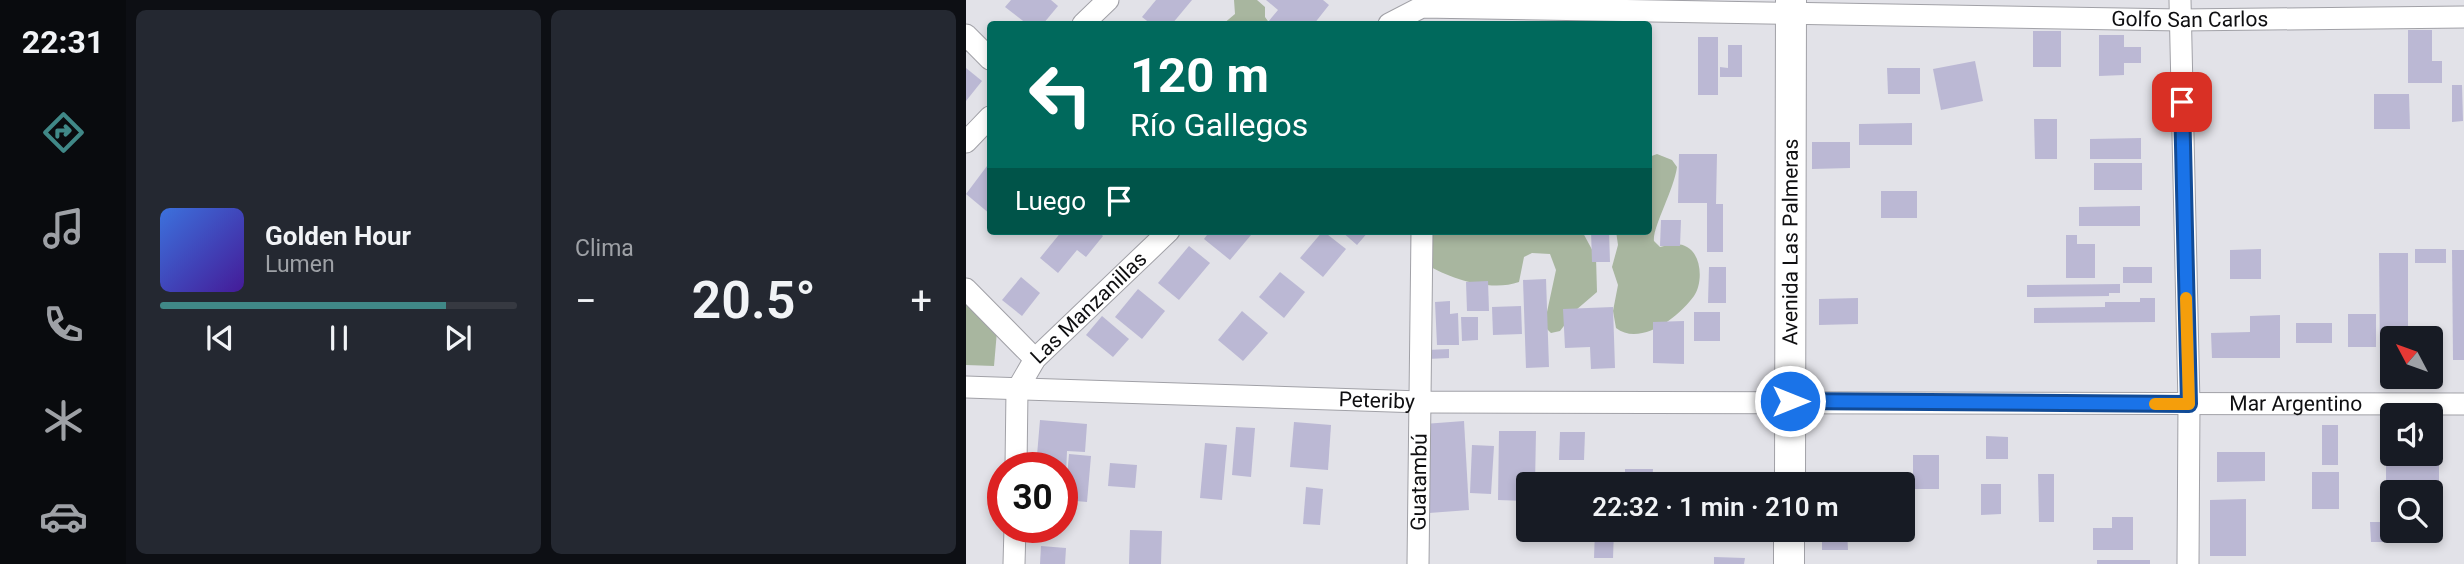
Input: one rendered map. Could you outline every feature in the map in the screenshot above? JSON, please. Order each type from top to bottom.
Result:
[{"type":"main road","name":"Avenida Las Palmeras","points":[[1790,472],[1791,6]]},
{"type":"main road","points":[[1789,542],[1789,564]]},
{"type":"street","points":[[1086,21],[1108,0]]},
{"type":"street","name":"Golfo San Carlos","points":[[1422,10],[1791,6],[2180,10],[2464,17]]},
{"type":"street","points":[[1396,21],[1422,10]]},
{"type":"street","points":[[2180,10],[2189,404],[2188,564]]},
{"type":"street","points":[[966,35],[987,57]]},
{"type":"street","points":[[966,142],[987,120]]},
{"type":"street","name":"Las Manzanillas","points":[[1017,390],[1035,359],[1165,235]]},
{"type":"street","name":"Guatambú","points":[[1418,564],[1422,235]]},
{"type":"street","points":[[966,289],[1035,359]]},
{"type":"street","name":"Peteriby","points":[[966,387],[1421,402],[1790,401]]},
{"type":"street","points":[[1016,452],[1017,390]]},
{"type":"street","name":"Mar Argentino","points":[[1790,401],[2464,404]]},
{"type":"street","points":[[1014,564],[1015,543]]},
{"type":"green space","points":[[1234,0],[1257,0],[1265,7],[1268,21],[1227,21],[1235,14]]},
{"type":"green space","points":[[1657,154],[1672,160],[1677,167],[1656,227],[1654,241],[1660,247],[1674,244],[1692,251],[1700,270],[1699,284],[1694,296],[1669,320],[1647,332],[1626,333],[1616,328],[1613,311],[1618,285],[1612,267],[1618,245],[1617,235],[1652,235],[1652,156]]},
{"type":"green space","points":[[1419,235],[1584,235],[1596,257],[1597,292],[1576,310],[1560,331],[1551,333],[1544,326],[1556,270],[1550,254],[1532,253],[1524,257],[1519,282],[1496,286],[1459,279],[1426,264]]},
{"type":"green space","points":[[966,300],[997,331],[994,366],[966,365]]},
{"type":"building","points":[[1011,0],[1051,0],[1058,6],[1046,21],[1023,21],[1005,7]]},
{"type":"building","points":[[1156,0],[1192,0],[1174,21],[1147,21],[1142,17]]},
{"type":"building","points":[[1266,0],[1323,0],[1329,5],[1316,21],[1269,21],[1278,10]]},
{"type":"building","points":[[2408,30],[2432,30],[2432,61],[2442,61],[2442,83],[2408,83]]},
{"type":"building","points":[[2033,31],[2061,31],[2061,67],[2033,67]]},
{"type":"building","points":[[2099,35],[2124,35],[2124,47],[2141,47],[2141,63],[2124,63],[2124,75],[2099,76]]},
{"type":"building","points":[[1698,37],[1718,37],[1718,95],[1698,95]]},
{"type":"building","points":[[1728,45],[1742,45],[1742,77],[1720,77],[1720,67],[1728,68]]},
{"type":"building","points":[[1975,61],[1983,101],[1941,110],[1933,69]]},
{"type":"building","points":[[966,68],[982,81],[966,101]]},
{"type":"building","points":[[1887,68],[1920,68],[1920,94],[1888,94]]},
{"type":"building","points":[[2452,85],[2462,85],[2463,121],[2452,122]]},
{"type":"building","points":[[2374,94],[2409,94],[2410,129],[2374,129]]},
{"type":"building","points":[[2034,119],[2057,119],[2057,159],[2035,159]]},
{"type":"building","points":[[1912,123],[1912,145],[1859,145],[1859,124]]},
{"type":"building","points":[[2141,138],[2141,159],[2090,159],[2090,139]]},
{"type":"building","points":[[1812,142],[1850,142],[1850,168],[1812,169]]},
{"type":"building","points":[[1679,154],[1717,154],[1716,204],[1723,204],[1723,252],[1707,252],[1707,203],[1678,203]]},
{"type":"building","points":[[2094,163],[2142,163],[2142,190],[2094,190]]},
{"type":"building","points":[[987,166],[987,212],[966,194]]},
{"type":"building","points":[[1881,191],[1917,191],[1917,218],[1881,218]]},
{"type":"building","points":[[2140,206],[2140,226],[2079,226],[2079,207]]},
{"type":"building","points":[[1661,220],[1681,220],[1680,246],[1660,246]]},
{"type":"building","points":[[1059,235],[1103,236],[1086,257],[1077,250],[1058,273],[1040,258]]},
{"type":"building","points":[[1207,235],[1251,235],[1230,260],[1204,239]]},
{"type":"building","points":[[1320,235],[1328,235],[1346,249],[1323,277],[1300,258]]},
{"type":"building","points":[[1346,235],[1366,235],[1357,245]]},
{"type":"building","points":[[1591,235],[1609,235],[1610,262],[1592,262]]},
{"type":"building","points":[[2066,235],[2077,235],[2077,244],[2095,244],[2095,278],[2066,278]]},
{"type":"building","points":[[1189,246],[1210,263],[1179,300],[1158,283]]},
{"type":"building","points":[[2261,249],[2261,279],[2230,279],[2230,250]]},
{"type":"building","points":[[2415,249],[2446,249],[2446,263],[2415,263]]},
{"type":"building","points":[[2452,250],[2464,250],[2464,360],[2453,360]]},
{"type":"building","points":[[2379,253],[2408,253],[2408,326],[2380,326],[2380,359]]},
{"type":"building","points":[[1709,267],[1726,267],[1726,303],[1708,303]]},
{"type":"building","points":[[2123,267],[2152,267],[2152,283],[2123,283]]},
{"type":"building","points":[[1280,272],[1305,292],[1284,318],[1259,297]]},
{"type":"building","points":[[1021,277],[1040,293],[1022,316],[1002,300]]},
{"type":"building","points":[[1546,279],[1549,367],[1526,368],[1523,280]]},
{"type":"building","points":[[1488,281],[1489,311],[1467,311],[1466,282]]},
{"type":"building","points":[[2120,284],[2120,293],[2109,293],[2109,296],[2027,297],[2027,285]]},
{"type":"building","points":[[1138,289],[1165,311],[1142,339],[1115,317]]},
{"type":"building","points":[[1858,298],[1858,324],[1819,325],[1819,299]]},
{"type":"building","points":[[2140,298],[2155,298],[2155,322],[2034,323],[2034,308],[2105,307],[2105,302],[2140,302]]},
{"type":"building","points":[[1450,301],[1450,314],[1458,313],[1459,345],[1437,345],[1435,302]]},
{"type":"building","points":[[1521,306],[1522,334],[1493,335],[1492,307]]},
{"type":"building","points":[[1613,307],[1615,368],[1591,369],[1590,347],[1565,348],[1563,309]]},
{"type":"building","points":[[1242,311],[1268,333],[1243,361],[1218,340]]},
{"type":"building","points":[[1694,312],[1720,312],[1720,341],[1694,341]]},
{"type":"building","points":[[2348,314],[2376,314],[2376,347],[2348,347]]},
{"type":"building","points":[[2280,315],[2280,358],[2212,358],[2211,333],[2250,332],[2250,316]]},
{"type":"building","points":[[1102,316],[1129,339],[1113,357],[1086,335]]},
{"type":"building","points":[[1461,317],[1478,317],[1478,340],[1462,341]]},
{"type":"building","points":[[1684,321],[1684,364],[1653,363],[1653,322]]},
{"type":"building","points":[[2296,323],[2332,323],[2332,343],[2296,343]]},
{"type":"building","points":[[1449,349],[1449,358],[1427,359],[1427,350]]},
{"type":"building","points":[[1040,420],[1087,424],[1085,452],[1037,452]]},
{"type":"building","points":[[1464,421],[1469,510],[1429,513],[1424,424]]},
{"type":"building","points":[[1294,422],[1331,425],[1328,470],[1290,467]]},
{"type":"building","points":[[2322,425],[2338,425],[2338,465],[2322,465]]},
{"type":"building","points":[[1236,427],[1255,428],[1251,477],[1232,475]]},
{"type":"building","points":[[1499,431],[1536,431],[1535,472],[1516,472],[1516,501],[1498,500]]},
{"type":"building","points":[[1560,432],[1585,432],[1584,460],[1559,460]]},
{"type":"building","points":[[1986,436],[2008,437],[2008,459],[1986,459]]},
{"type":"building","points":[[1205,443],[1227,445],[1222,500],[1200,498]]},
{"type":"building","points":[[1472,445],[1494,446],[1491,494],[1470,493]]},
{"type":"building","points":[[2217,452],[2265,452],[2265,481],[2217,482]]},
{"type":"building","points":[[1078,455],[1091,456],[1087,502],[1078,501]]},
{"type":"building","points":[[1913,455],[1939,455],[1939,489],[1915,489]]},
{"type":"building","points":[[1110,463],[1137,465],[1135,488],[1108,486]]},
{"type":"building","points":[[2386,466],[2439,466],[2439,480],[2386,480]]},
{"type":"building","points":[[1625,469],[1653,469],[1653,472],[1625,472]]},
{"type":"building","points":[[2312,472],[2339,472],[2339,509],[2312,509]]},
{"type":"building","points":[[2038,474],[2054,474],[2054,522],[2039,522]]},
{"type":"building","points":[[1981,484],[2001,484],[2001,514],[1981,515]]},
{"type":"building","points":[[1306,487],[1323,489],[1320,525],[1303,524]]},
{"type":"building","points":[[2246,499],[2246,556],[2210,556],[2210,500]]},
{"type":"building","points":[[2112,517],[2133,517],[2133,550],[2093,550],[2093,528],[2112,528]]},
{"type":"building","points":[[2370,522],[2380,522],[2380,542],[2371,542]]},
{"type":"building","points":[[1130,530],[1162,531],[1161,564],[1129,564]]},
{"type":"building","points":[[1595,542],[1614,542],[1613,558],[1594,558]]},
{"type":"building","points":[[1822,542],[1848,542],[1848,550],[1822,550]]},
{"type":"building","points":[[1041,546],[1066,548],[1065,564],[1040,564]]},
{"type":"building","points":[[1714,557],[1745,558],[1744,564],[1714,564]]},
{"type":"building","points":[[2097,560],[2150,560],[2150,564],[2097,564]]},
{"type":"slow traffic","points":[[2155,404],[2189,404],[2186,298]]},
{"type":"route","points":[[1790,401],[2189,404],[2182,102]]}]
